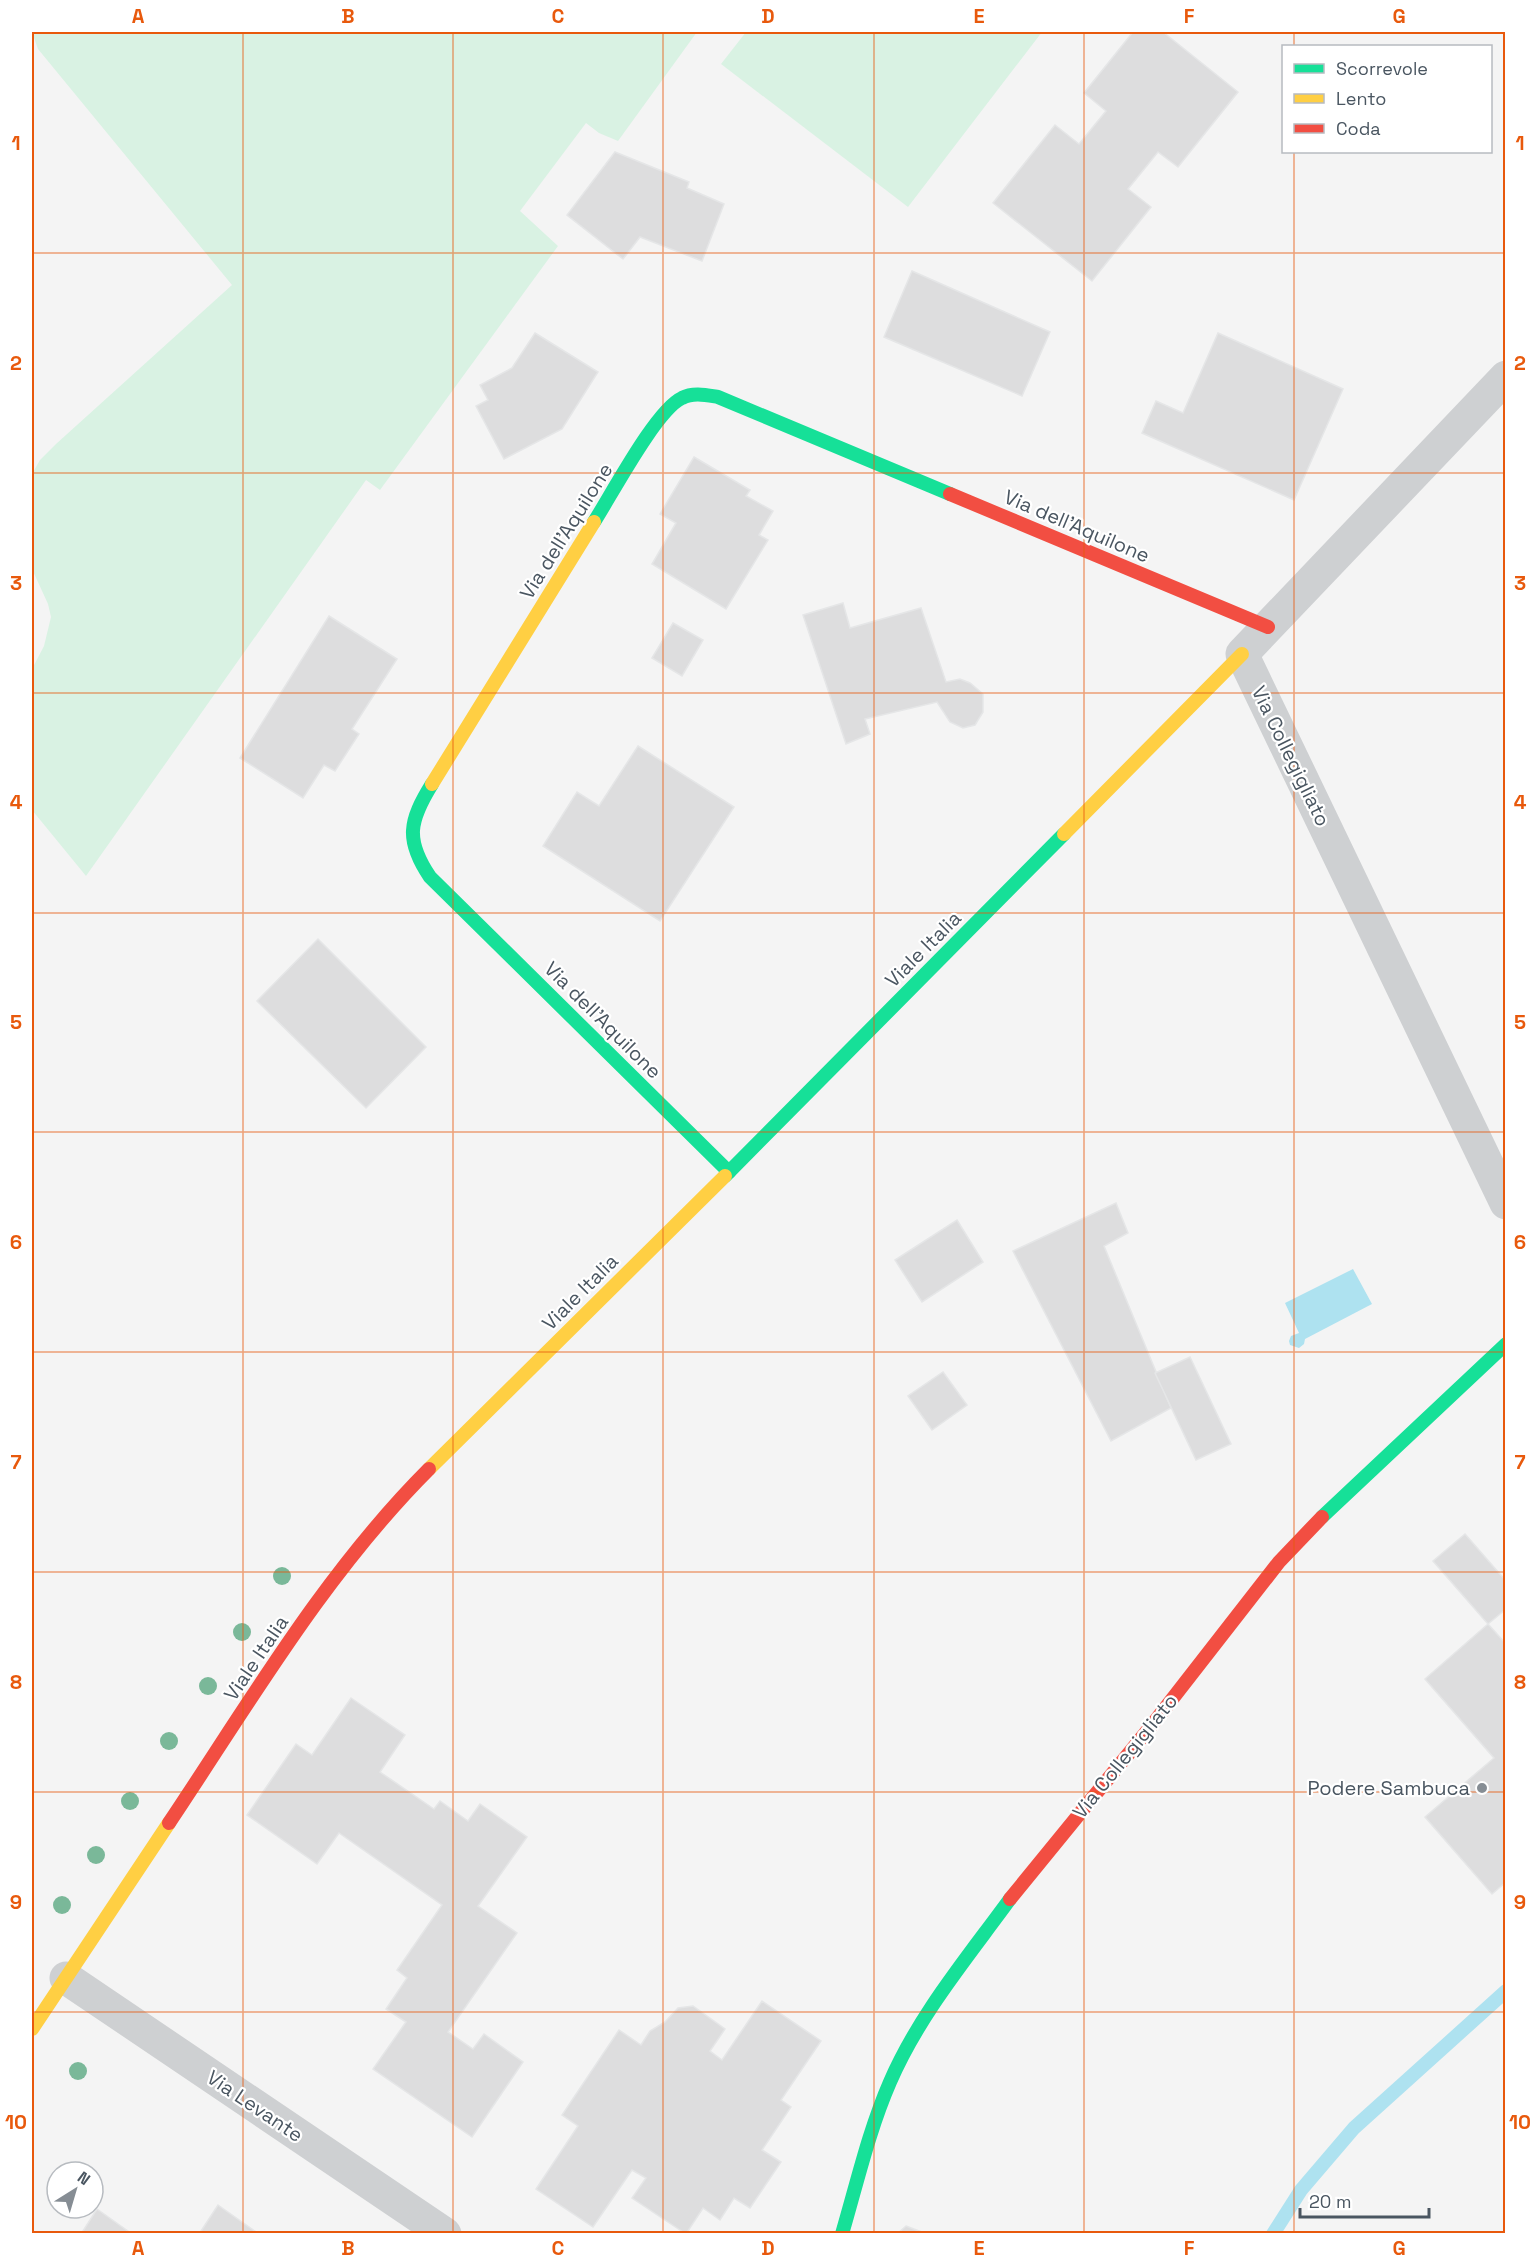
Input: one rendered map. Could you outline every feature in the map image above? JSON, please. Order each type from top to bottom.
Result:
[{"type":"street","points":[[1242,654],[1506,377]]},
{"type":"street","name":"Via dell'Aquilone","points":[[729,1172],[430,877],[412,846],[411,830],[415,813],[425,795],[658,419],[670,406],[684,396],[699,394],[718,397],[1268,627]]},
{"type":"street","name":"Viale Italia","points":[[32,2029],[302,1625],[352,1554],[405,1493],[729,1172],[1242,654]]},
{"type":"street","name":"Via Collegigliato","points":[[1242,654],[1506,1203]]},
{"type":"street","name":"Via Collegigliato","points":[[842,2234],[890,2082],[915,2033],[970,1952],[1279,1562],[1335,1503],[1506,1344]]},
{"type":"street","name":"Via Levante","points":[[66,1978],[445,2234]]},
{"type":"green space","points":[[32,32],[697,32],[618,141],[599,133],[586,123],[520,211],[558,246],[380,490],[366,480],[86,876],[32,810],[32,669],[44,646],[51,617],[48,604],[32,569],[32,474],[40,460],[56,444],[232,285],[38,49]]},
{"type":"green space","points":[[746,32],[1042,32],[908,207],[721,64]]},
{"type":"water","points":[[1353,1269],[1372,1304],[1305,1339],[1304,1344],[1299,1348],[1290,1345],[1291,1336],[1299,1333],[1285,1303]]},
{"type":"building","points":[[1133,32],[1163,32],[1238,92],[1178,167],[1158,152],[1128,189],[1151,207],[1092,281],[993,203],[1055,125],[1079,144],[1106,111],[1084,93]]},
{"type":"building","points":[[615,152],[689,182],[687,188],[724,204],[702,261],[640,237],[623,259],[567,215]]},
{"type":"building","points":[[912,271],[1050,332],[1022,396],[884,337]]},
{"type":"building","points":[[535,333],[598,372],[562,429],[504,459],[476,406],[488,400],[480,385],[512,368]]},
{"type":"building","points":[[1218,333],[1343,389],[1294,500],[1142,433],[1156,401],[1183,413]]},
{"type":"building","points":[[694,457],[750,490],[746,496],[773,511],[759,535],[768,540],[726,609],[652,564],[676,523],[660,514]]},
{"type":"building","points":[[843,603],[850,628],[921,608],[946,682],[960,679],[970,683],[983,694],[983,712],[975,725],[963,728],[950,722],[937,702],[865,719],[870,734],[846,744],[803,615]]},
{"type":"building","points":[[329,616],[397,659],[352,729],[359,734],[335,771],[324,765],[303,798],[240,758]]},
{"type":"building","points":[[673,623],[703,640],[682,676],[652,658]]},
{"type":"building","points":[[638,746],[734,807],[660,921],[543,846],[577,792],[599,806]]},
{"type":"building","points":[[318,939],[426,1047],[366,1108],[257,1001]]},
{"type":"building","points":[[1116,1203],[1128,1233],[1104,1246],[1171,1408],[1111,1441],[1013,1251]]},
{"type":"building","points":[[957,1220],[983,1262],[922,1302],[895,1260]]},
{"type":"building","points":[[1190,1357],[1231,1444],[1196,1460],[1155,1373]]},
{"type":"building","points":[[943,1372],[967,1405],[932,1430],[908,1396]]},
{"type":"building","points":[[1465,1534],[1506,1581],[1506,1609],[1488,1624],[1433,1561]]},
{"type":"building","name":"Podere Sambuca","points":[[1488,1624],[1506,1644],[1506,1882],[1492,1894],[1425,1817],[1494,1758],[1425,1679]]},
{"type":"building","points":[[351,1698],[405,1735],[380,1772],[434,1809],[440,1801],[468,1821],[480,1804],[527,1837],[478,1906],[517,1933],[448,2032],[473,2049],[484,2034],[523,2062],[472,2137],[373,2069],[406,2022],[386,2009],[407,1978],[397,1970],[442,1905],[339,1833],[317,1864],[247,1815],[296,1744],[312,1755]]},
{"type":"building","points":[[762,2001],[821,2041],[781,2100],[791,2107],[762,2150],[781,2162],[750,2208],[734,2198],[720,2220],[703,2208],[686,2234],[632,2198],[646,2178],[632,2170],[593,2227],[536,2189],[578,2126],[562,2115],[619,2030],[641,2045],[650,2031],[665,2022],[678,2008],[693,2006],[725,2029],[710,2051],[722,2060]]},
{"type":"building","points":[[218,2205],[259,2234],[199,2234]]},
{"type":"building","points":[[105,2215],[132,2234],[81,2234],[90,2220],[105,2220]]},
{"type":"building","points":[[906,2226],[927,2234],[897,2234]]},
{"type":"waterway","points":[[1273,2234],[1301,2190],[1354,2128],[1506,1991]]},
{"type":"traffic: fast","points":[[594,522],[647,435],[660,418],[682,398],[695,395],[718,397],[950,494]]},
{"type":"traffic: fast","points":[[432,784],[418,809],[413,830],[417,852],[430,877],[729,1172]]},
{"type":"traffic: fast","points":[[725,1176],[1064,834]]},
{"type":"traffic: fast","points":[[1322,1517],[1506,1344]]},
{"type":"traffic: fast","points":[[842,2234],[876,2119],[902,2057],[929,2010],[1010,1899]]},
{"type":"traffic: slow","points":[[432,784],[594,522]]},
{"type":"traffic: slow","points":[[1064,834],[1242,654]]},
{"type":"traffic: slow","points":[[429,1469],[725,1176]]},
{"type":"traffic: slow","points":[[32,2029],[169,1823]]},
{"type":"traffic: jam","points":[[950,494],[1268,627]]},
{"type":"traffic: jam","points":[[169,1823],[259,1685],[322,1595],[391,1509],[429,1469]]},
{"type":"traffic: jam","points":[[1010,1899],[1152,1725],[1279,1562],[1322,1517]]},
{"type":"place","name":"Podere Sambuca","points":[[1482,1788]]}]
